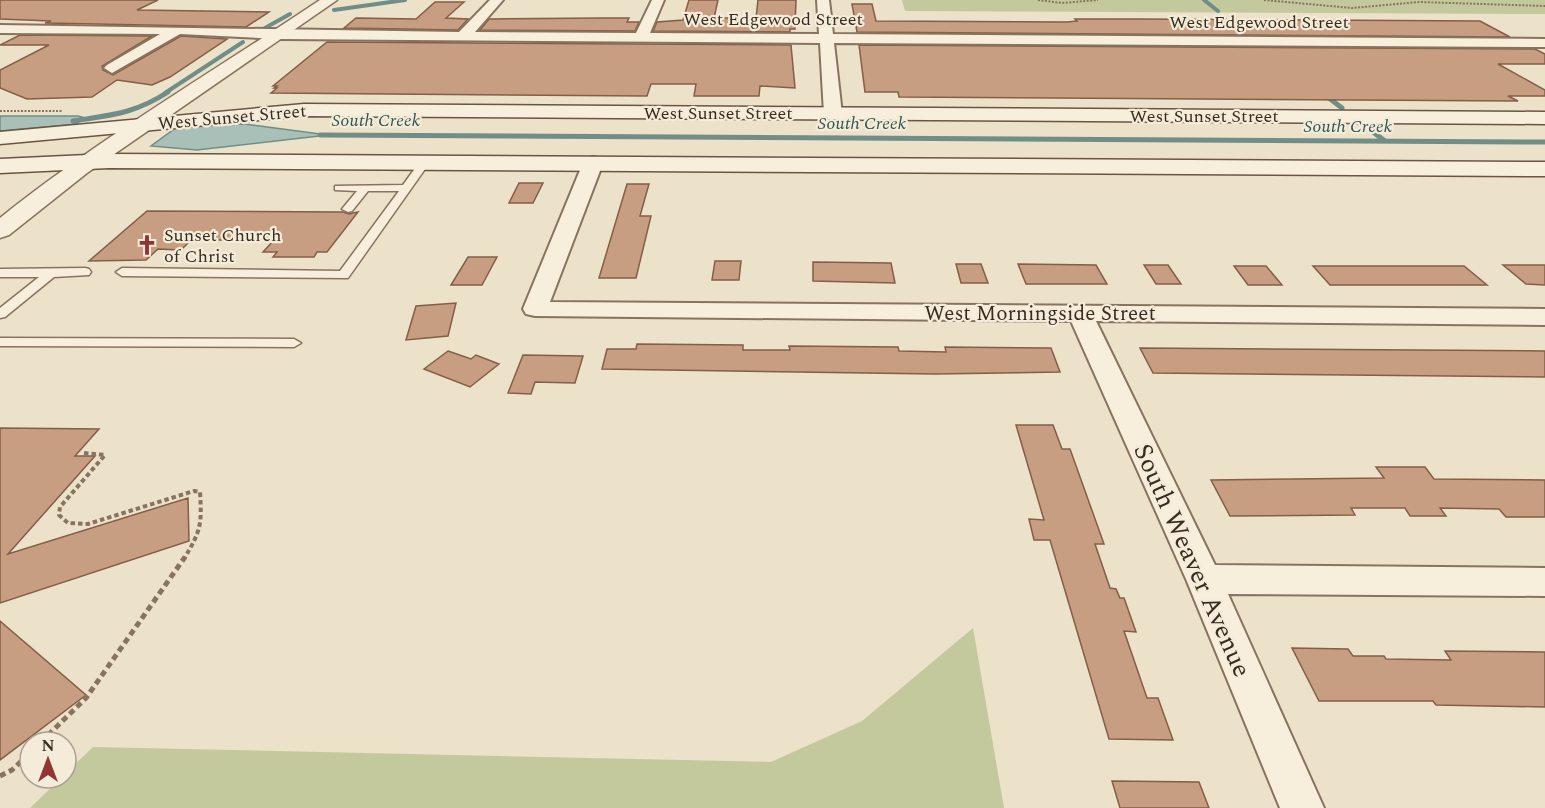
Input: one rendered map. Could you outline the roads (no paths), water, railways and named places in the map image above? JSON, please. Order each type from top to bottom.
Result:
[{"type":"main road","points":[[0,230],[330,0]]},
{"type":"main road","points":[[154,123],[200,96],[238,64]]},
{"type":"main road","points":[[200,96],[203,102],[219,105],[304,110]]},
{"type":"main road","name":"West Sunset Street","points":[[0,138],[304,110],[1545,118]]},
{"type":"main road","points":[[0,239],[99,161]]},
{"type":"main road","name":"West Sunset Street","points":[[0,166],[99,161],[1545,169]]},
{"type":"street","points":[[463,36],[496,0]]},
{"type":"street","points":[[641,37],[658,0]]},
{"type":"street","points":[[823,0],[833,114]]},
{"type":"street","name":"West Edgewood Street","points":[[0,29],[177,30],[280,35],[1545,43]]},
{"type":"street","points":[[112,68],[177,30]]},
{"type":"street","name":"West Morningside Street","points":[[593,163],[535,309],[1545,317]]},
{"type":"street","name":"South Weaver Avenue","points":[[1080,314],[1203,579],[1302,808]]},
{"type":"street","points":[[1203,579],[1545,582]]},
{"type":"lane","points":[[122,272],[344,275],[425,162]]},
{"type":"lane","points":[[339,188],[405,188]]},
{"type":"lane","points":[[348,209],[365,188]]},
{"type":"lane","points":[[0,273],[86,272]]},
{"type":"lane","points":[[0,314],[51,273]]},
{"type":"lane","points":[[0,342],[294,343]]},
{"type":"water","points":[[0,116],[82,117],[77,124],[0,131]]},
{"type":"water","points":[[244,124],[328,135],[197,150],[151,146],[177,127]]},
{"type":"waterway","points":[[334,10],[405,0]]},
{"type":"waterway","points":[[1204,0],[1218,11]]},
{"type":"waterway","points":[[265,28],[290,14]]},
{"type":"waterway","points":[[165,93],[243,42]]},
{"type":"waterway","points":[[73,121],[133,109],[168,92]]},
{"type":"waterway","points":[[1325,95],[1342,108]]},
{"type":"waterway","points":[[1365,126],[1385,141]]},
{"type":"waterway","name":"South Creek","points":[[320,135],[1545,142]]},
{"type":"place","name":"Sunset Church of Christ","points":[[147,245]]}]
